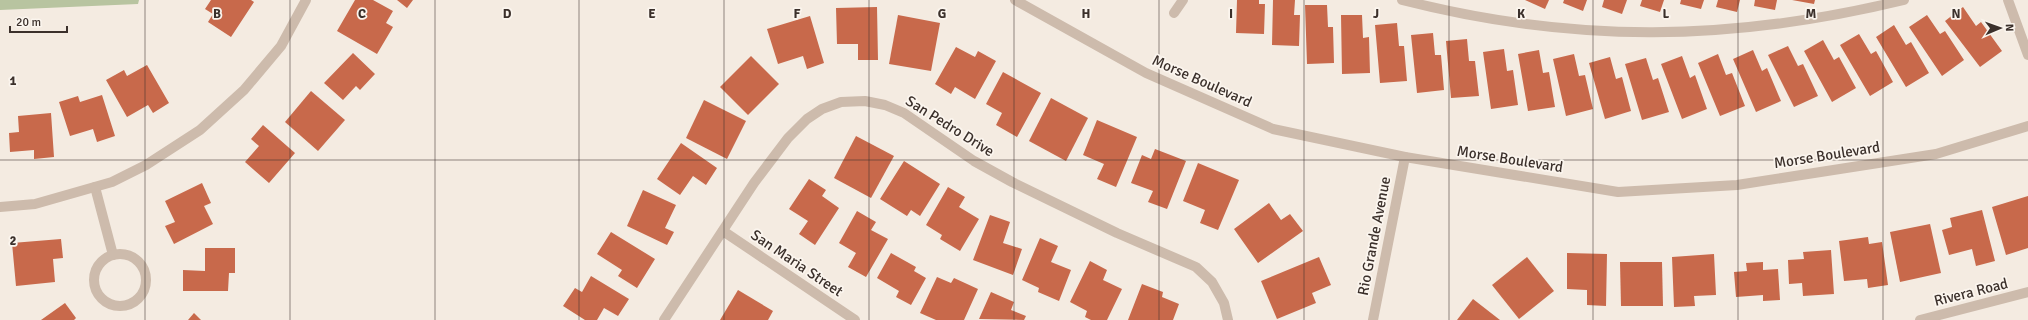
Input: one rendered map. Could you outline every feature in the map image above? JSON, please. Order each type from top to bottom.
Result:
[{"type":"street","points":[[0,208],[35,204],[112,182],[146,165],[200,130],[244,90],[281,46],[306,0]]},
{"type":"street","name":"Morse Boulevard","points":[[1015,0],[1146,73],[1273,129],[1404,157],[1618,192],[1737,184],[1936,154],[2028,126]]},
{"type":"street","points":[[1174,13],[1184,0]]},
{"type":"street","points":[[1402,0],[1456,13],[1510,23],[1624,33],[1674,33],[1777,25],[1852,13],[1904,0]]},
{"type":"street","points":[[2008,0],[2028,55]]},
{"type":"street","name":"San Pedro Drive","points":[[664,320],[754,183],[784,143],[807,119],[822,109],[842,102],[865,100],[885,105],[904,113],[974,161],[1012,182],[1117,233],[1196,267],[1212,282],[1224,303],[1228,320]]},
{"type":"street","name":"Rio Grande Avenue","points":[[1373,320],[1404,157]]},
{"type":"street","points":[[95,187],[113,255]]},
{"type":"street","name":"San Maria Street","points":[[723,231],[855,320]]},
{"type":"street","points":[[121,254],[136,260],[145,273],[145,285],[140,296],[127,305],[118,306],[109,304],[97,292],[95,274],[105,259],[113,255],[121,254]]},
{"type":"street","name":"Rivera Road","points":[[1920,320],[2028,292]]},
{"type":"green space","points":[[0,0],[139,0],[138,4],[0,10]]},
{"type":"building","points":[[211,0],[251,0],[254,2],[231,37],[208,22],[213,14],[205,9]]},
{"type":"building","points":[[355,0],[373,0],[393,11],[386,23],[393,27],[377,54],[337,31]]},
{"type":"building","points":[[397,0],[413,0],[407,8]]},
{"type":"building","points":[[1237,0],[1259,0],[1259,4],[1265,4],[1264,34],[1236,33]]},
{"type":"building","points":[[1273,0],[1295,0],[1294,15],[1300,15],[1299,46],[1272,45]]},
{"type":"building","points":[[1525,0],[1549,0],[1545,9]]},
{"type":"building","points":[[1564,0],[1587,0],[1583,11],[1563,3]]},
{"type":"building","points":[[1604,0],[1627,0],[1622,14],[1602,7]]},
{"type":"building","points":[[1642,0],[1664,0],[1660,12],[1640,6]]},
{"type":"building","points":[[1681,0],[1704,0],[1701,9],[1680,4]]},
{"type":"building","points":[[1718,0],[1740,0],[1737,12],[1716,7]]},
{"type":"building","points":[[1755,0],[1777,0],[1775,10],[1754,6]]},
{"type":"building","points":[[1792,0],[1815,0],[1814,4]]},
{"type":"building","points":[[1305,5],[1327,5],[1328,27],[1333,27],[1334,63],[1307,64]]},
{"type":"building","points":[[877,7],[878,60],[858,60],[858,44],[837,44],[836,8]]},
{"type":"building","points":[[1963,7],[1976,26],[1981,22],[2002,51],[1980,67],[1945,21]]},
{"type":"building","points":[[898,15],[940,23],[931,71],[889,64]]},
{"type":"building","points":[[1341,15],[1362,15],[1363,38],[1369,37],[1370,73],[1342,74]]},
{"type":"building","points":[[1927,15],[1940,34],[1945,31],[1964,60],[1942,76],[1909,27]]},
{"type":"building","points":[[810,16],[824,63],[807,69],[803,56],[778,64],[767,29]]},
{"type":"building","points":[[1397,23],[1399,46],[1404,46],[1407,81],[1380,83],[1375,25]]},
{"type":"building","points":[[1894,25],[1906,45],[1911,42],[1929,73],[1906,87],[1876,37]]},
{"type":"building","points":[[1433,33],[1435,55],[1441,55],[1444,90],[1417,93],[1411,35]]},
{"type":"building","points":[[1859,34],[1871,54],[1876,51],[1893,82],[1870,96],[1840,45]]},
{"type":"building","points":[[1467,39],[1469,61],[1475,61],[1479,96],[1451,98],[1446,41]]},
{"type":"building","points":[[1823,40],[1834,60],[1839,57],[1856,88],[1832,102],[1804,51]]},
{"type":"building","points":[[1788,46],[1798,66],[1803,64],[1818,96],[1794,107],[1768,55]]},
{"type":"building","points":[[956,47],[975,57],[978,51],[996,61],[975,99],[955,87],[951,94],[935,84]]},
{"type":"building","points":[[1504,49],[1507,71],[1513,70],[1518,105],[1491,109],[1483,52]]},
{"type":"building","points":[[1539,50],[1543,73],[1549,72],[1555,107],[1528,111],[1518,54]]},
{"type":"building","points":[[1753,50],[1762,71],[1767,68],[1781,101],[1756,112],[1733,59]]},
{"type":"building","points":[[353,53],[375,74],[360,90],[356,86],[343,100],[324,83]]},
{"type":"building","points":[[1574,54],[1579,76],[1585,75],[1593,109],[1566,116],[1553,59]]},
{"type":"building","points":[[1718,54],[1726,75],[1732,73],[1745,106],[1720,116],[1698,63]]},
{"type":"building","points":[[751,56],[779,84],[748,115],[720,87]]},
{"type":"building","points":[[1682,56],[1690,78],[1695,75],[1707,109],[1682,119],[1661,64]]},
{"type":"building","points":[[1610,57],[1616,79],[1622,77],[1631,111],[1605,119],[1589,63]]},
{"type":"building","points":[[1646,58],[1653,80],[1658,78],[1669,112],[1642,120],[1625,64]]},
{"type":"building","points":[[147,65],[169,103],[153,113],[148,105],[127,117],[106,80],[124,70],[127,76]]},
{"type":"building","points":[[1003,72],[1041,93],[1017,137],[996,125],[1002,113],[986,104]]},
{"type":"building","points":[[311,91],[345,120],[318,151],[285,122]]},
{"type":"building","points":[[102,95],[115,136],[97,142],[93,129],[70,136],[59,102],[78,96],[80,102]]},
{"type":"building","points":[[1051,98],[1088,118],[1066,161],[1029,141]]},
{"type":"building","points":[[704,100],[746,121],[727,159],[686,138]]},
{"type":"building","points":[[51,113],[54,157],[34,159],[34,150],[10,152],[9,133],[19,132],[18,116]]},
{"type":"building","points":[[1097,120],[1137,137],[1116,187],[1097,179],[1104,164],[1083,155]]},
{"type":"building","points":[[263,125],[295,153],[269,183],[245,162],[259,146],[251,139]]},
{"type":"building","points":[[856,136],[894,156],[871,198],[834,178]]},
{"type":"building","points":[[681,143],[717,168],[706,185],[693,176],[680,195],[657,179]]},
{"type":"building","points":[[1155,149],[1186,161],[1167,209],[1148,202],[1153,191],[1131,183],[1142,155],[1151,159]]},
{"type":"building","points":[[904,161],[940,184],[920,216],[911,210],[907,216],[880,199]]},
{"type":"building","points":[[1198,163],[1239,180],[1218,230],[1200,223],[1205,210],[1183,201]]},
{"type":"building","points":[[809,179],[826,190],[822,196],[839,208],[815,245],[799,234],[808,221],[789,209]]},
{"type":"building","points":[[202,183],[211,203],[204,206],[213,224],[174,244],[165,226],[175,222],[165,201]]},
{"type":"building","points":[[948,187],[965,197],[959,207],[979,219],[960,251],[940,239],[942,235],[926,225]]},
{"type":"building","points":[[643,190],[676,205],[665,228],[674,232],[667,245],[627,226]]},
{"type":"building","points":[[2028,196],[2028,248],[2006,255],[1992,207]]},
{"type":"building","points":[[1269,203],[1281,220],[1290,214],[1303,231],[1258,263],[1234,229]]},
{"type":"building","points":[[1982,210],[1995,261],[1976,266],[1972,249],[1949,255],[1942,230],[1952,227],[1950,218]]},
{"type":"building","points":[[857,211],[876,222],[871,230],[888,239],[866,277],[848,267],[856,253],[839,243]]},
{"type":"building","points":[[990,215],[1010,222],[1003,243],[1022,249],[1013,275],[973,260]]},
{"type":"building","points":[[1930,224],[1941,273],[1900,282],[1890,232]]},
{"type":"building","points":[[611,232],[655,259],[637,288],[618,276],[622,270],[597,254]]},
{"type":"building","points":[[1868,237],[1869,244],[1882,242],[1888,285],[1868,288],[1867,279],[1844,281],[1839,241]]},
{"type":"building","points":[[1040,238],[1058,246],[1051,262],[1071,270],[1059,301],[1038,292],[1039,288],[1022,280]]},
{"type":"building","points":[[61,239],[63,258],[53,259],[55,282],[16,286],[12,243]]},
{"type":"building","points":[[205,248],[235,248],[235,273],[229,273],[228,291],[183,291],[183,270],[205,271]]},
{"type":"building","points":[[1831,250],[1834,294],[1803,296],[1802,283],[1789,284],[1788,260],[1804,259],[1803,252]]},
{"type":"building","points":[[891,253],[916,267],[914,271],[926,278],[911,305],[896,297],[899,291],[877,278]]},
{"type":"building","points":[[1567,253],[1607,254],[1606,306],[1587,305],[1587,290],[1567,289]]},
{"type":"building","points":[[1714,254],[1716,295],[1694,296],[1695,306],[1674,307],[1672,257]]},
{"type":"building","points":[[1319,257],[1331,285],[1312,293],[1316,303],[1277,319],[1261,281]]},
{"type":"building","points":[[1527,257],[1554,291],[1519,319],[1492,285]]},
{"type":"building","points":[[1090,261],[1107,270],[1103,280],[1122,289],[1107,320],[1091,320],[1085,317],[1087,311],[1070,302]]},
{"type":"building","points":[[1620,262],[1662,262],[1663,306],[1621,306]]},
{"type":"building","points":[[1763,262],[1763,270],[1778,269],[1780,300],[1763,301],[1763,295],[1736,297],[1734,272],[1747,271],[1746,263]]},
{"type":"building","points":[[591,276],[629,299],[618,316],[604,308],[597,320],[585,320],[563,306],[575,288],[582,292]]},
{"type":"building","points":[[937,277],[951,283],[954,278],[978,289],[964,320],[936,320],[920,313]]},
{"type":"building","points":[[1142,284],[1163,292],[1162,297],[1179,304],[1173,320],[1128,320]]},
{"type":"building","points":[[738,290],[773,311],[768,320],[720,320]]},
{"type":"building","points":[[991,292],[1014,302],[1011,310],[1026,316],[1024,320],[979,319]]},
{"type":"building","points":[[1473,299],[1500,320],[1457,320]]},
{"type":"building","points":[[65,303],[76,318],[74,320],[41,320]]},
{"type":"building","points":[[194,313],[201,320],[188,320]]}]
